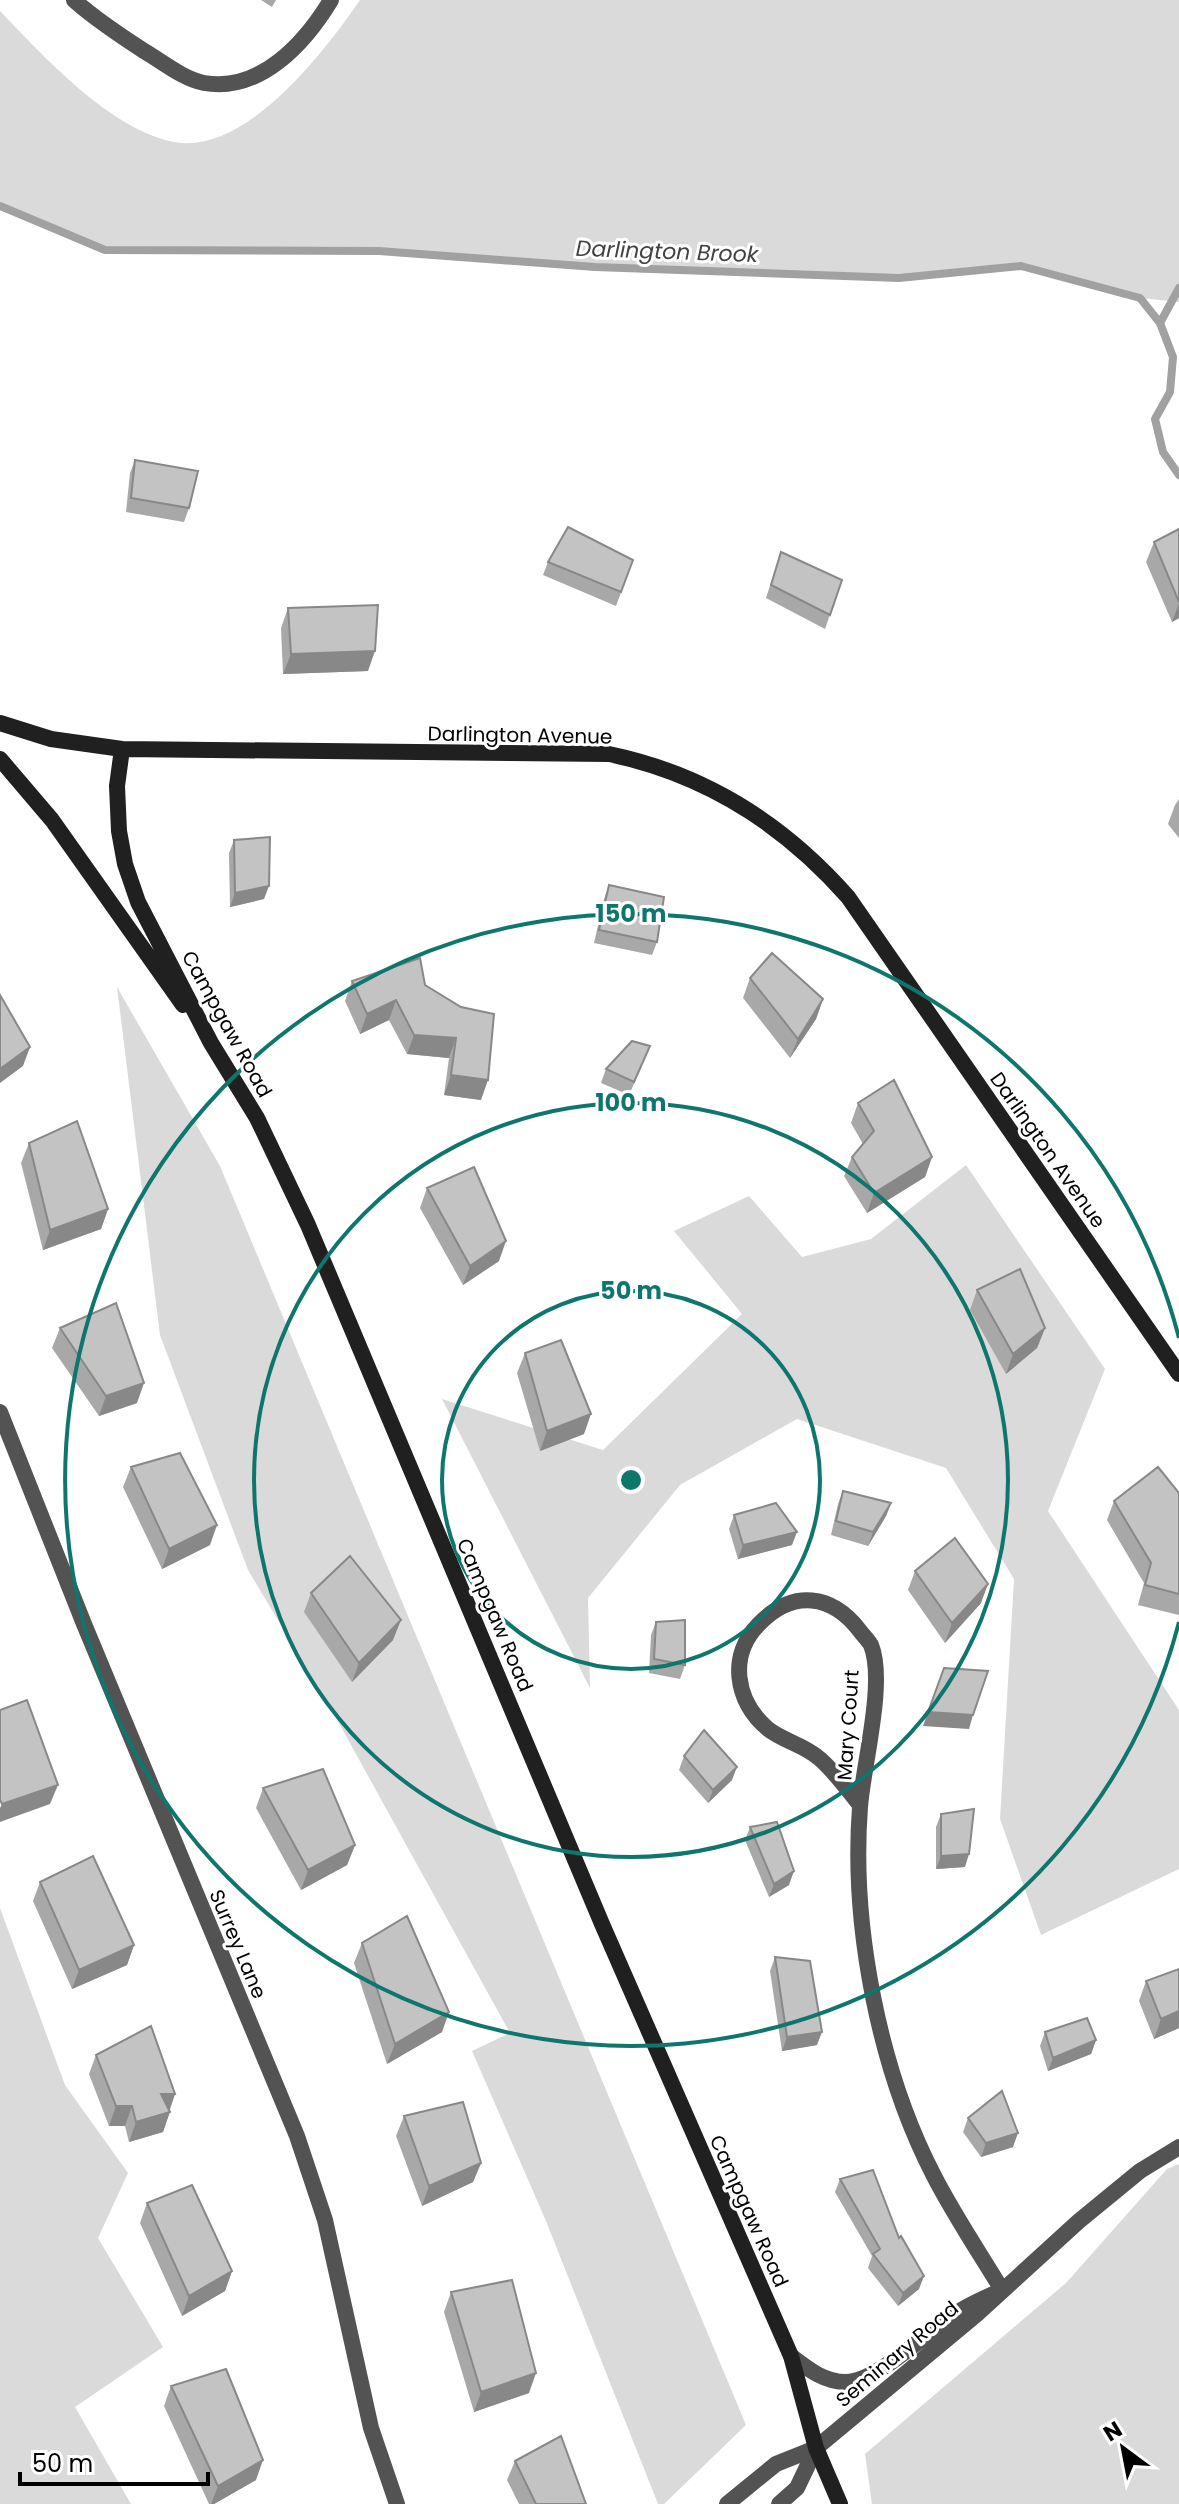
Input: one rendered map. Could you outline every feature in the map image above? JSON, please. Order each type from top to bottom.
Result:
[{"type":"main road","name":"Darlington Avenue","points":[[0,723],[51,739],[122,749],[609,754],[650,763],[692,778],[744,805],[820,865],[848,897],[1179,1374]]},
{"type":"main road","name":"Campgaw Road","points":[[122,749],[117,786],[119,831],[125,864],[138,902],[211,1043],[257,1118],[308,1225],[602,1924],[791,2356],[816,2448],[840,2504]]},
{"type":"main road","points":[[0,759],[52,820],[128,932],[211,1043]]},
{"type":"street","points":[[74,0],[174,70],[203,83],[220,84],[254,78],[270,66],[308,34],[331,0]]},
{"type":"street","name":"Surrey Lane","points":[[0,1412],[6,1444],[297,2136],[325,2220],[371,2428],[397,2504]]},
{"type":"street","name":"Mary Court","points":[[860,1805],[819,1757],[769,1730],[739,1686],[737,1658],[750,1633],[771,1611],[807,1598],[845,1611],[871,1645],[876,1683],[860,1805],[862,1894],[872,1993],[909,2123],[934,2177],[1002,2290]]},
{"type":"street","name":"Seminary Road","points":[[727,2504],[776,2464],[816,2448],[1140,2171],[1179,2147]]},
{"type":"street","name":"Seminary Road","points":[[791,2356],[815,2375],[845,2382],[859,2380],[955,2313],[1002,2290]]},
{"type":"street","name":"Seminary Road","points":[[779,2504],[797,2488],[816,2448]]},
{"type":"shaded area","points":[[360,0],[1179,0],[1179,302],[1140,298],[1021,266],[899,278],[595,267],[379,251],[105,250],[0,206],[0,11],[57,69],[126,123],[174,142],[201,142],[228,133],[255,117],[280,95],[326,46]]},
{"type":"shaded area","points":[[117,987],[220,1166],[746,2425],[664,2504],[658,2504],[546,2221],[472,2051],[510,2033],[335,1716],[248,1570],[160,1335]]},
{"type":"shaded area","points":[[966,1165],[1105,1369],[1048,1511],[1179,1710],[1179,1869],[1041,1935],[1000,1819],[1014,1579],[946,1468],[797,1419],[680,1485],[588,1598],[590,1688],[442,1399],[603,1450],[742,1314],[674,1231],[749,1196],[802,1257],[871,1239]]},
{"type":"shaded area","points":[[0,1908],[65,2085],[128,2173],[98,2238],[163,2347],[75,2407],[131,2504],[0,2504]]},
{"type":"shaded area","points":[[1179,2164],[1179,2504],[872,2504],[865,2454],[1066,2283],[1167,2169]]},
{"type":"building","points":[[135,460],[198,471],[189,508],[131,498]]},
{"type":"building","points":[[568,527],[633,560],[621,592],[548,562]]},
{"type":"building","points":[[1179,529],[1179,602],[1154,542]]},
{"type":"building","points":[[781,552],[842,580],[830,615],[771,585]]},
{"type":"building","points":[[378,605],[375,651],[291,654],[288,608]]},
{"type":"building","points":[[270,837],[269,886],[235,893],[234,840]]},
{"type":"building","points":[[609,885],[664,897],[657,942],[599,930]]},
{"type":"building","points":[[772,953],[823,999],[798,1039],[750,978]]},
{"type":"building","points":[[420,958],[425,985],[461,1007],[494,1014],[488,1080],[451,1075],[456,1038],[414,1035],[396,1000],[367,1014],[352,981]]},
{"type":"building","points":[[0,995],[30,1047],[0,1069]]},
{"type":"building","points":[[632,1041],[650,1046],[634,1082],[606,1069]]},
{"type":"building","points":[[894,1080],[932,1157],[874,1193],[852,1157],[874,1131],[858,1103]]},
{"type":"building","points":[[77,1121],[108,1209],[50,1230],[29,1143]]},
{"type":"building","points":[[474,1167],[506,1241],[470,1266],[427,1188]]},
{"type":"building","points":[[1020,1269],[1045,1328],[1013,1354],[977,1290]]},
{"type":"building","points":[[116,1303],[144,1383],[106,1396],[60,1328]]},
{"type":"building","points":[[561,1340],[591,1414],[547,1431],[525,1353]]},
{"type":"building","points":[[180,1453],[217,1525],[169,1549],[131,1467]]},
{"type":"building","points":[[1158,1467],[1179,1493],[1179,1594],[1145,1585],[1151,1563],[1114,1501]]},
{"type":"building","points":[[843,1491],[891,1503],[873,1532],[836,1521]]},
{"type":"building","points":[[776,1503],[797,1532],[743,1545],[734,1515]]},
{"type":"building","points":[[955,1538],[988,1584],[952,1623],[915,1571]]},
{"type":"building","points":[[350,1556],[401,1620],[359,1663],[311,1593]]},
{"type":"building","points":[[685,1620],[685,1665],[654,1659],[656,1622]]},
{"type":"building","points":[[944,1668],[988,1671],[973,1715],[928,1712]]},
{"type":"building","points":[[27,1700],[58,1785],[2,1804],[0,1710]]},
{"type":"building","points":[[704,1730],[737,1767],[713,1790],[684,1756]]},
{"type":"building","points":[[323,1769],[355,1845],[308,1870],[263,1788]]},
{"type":"building","points":[[974,1809],[969,1854],[941,1856],[941,1814]]},
{"type":"building","points":[[777,1822],[794,1871],[774,1884],[750,1827]]},
{"type":"building","points":[[93,1856],[134,1945],[79,1970],[40,1882]]},
{"type":"building","points":[[407,1916],[449,2012],[395,2044],[362,1943]]},
{"type":"building","points":[[775,1957],[810,1961],[822,2032],[787,2037]]},
{"type":"building","points":[[1179,1969],[1179,2011],[1161,2019],[1146,1981]]},
{"type":"building","points":[[1087,2018],[1096,2040],[1053,2058],[1045,2032]]},
{"type":"building","points":[[151,2026],[175,2094],[161,2094],[170,2112],[136,2122],[132,2106],[116,2106],[96,2055]]},
{"type":"building","points":[[1002,2091],[1018,2133],[986,2143],[968,2118]]},
{"type":"building","points":[[463,2102],[481,2163],[429,2186],[404,2116]]},
{"type":"building","points":[[873,2170],[899,2238],[901,2236],[924,2276],[903,2293],[873,2254],[880,2249],[840,2179]]},
{"type":"building","points":[[192,2185],[232,2271],[189,2296],[147,2203]]},
{"type":"building","points":[[512,2280],[536,2373],[481,2392],[451,2292]]},
{"type":"building","points":[[226,2369],[263,2460],[218,2486],[171,2386]]},
{"type":"building","points":[[561,2436],[586,2504],[536,2504],[515,2461]]},
{"type":"waterway","name":"Darlington Brook","points":[[0,206],[105,250],[379,251],[595,267],[899,278],[1021,266],[1140,298],[1160,323],[1173,357],[1170,392],[1155,419],[1163,452],[1179,475]]},
{"type":"waterway","points":[[1160,323],[1179,288]]}]
